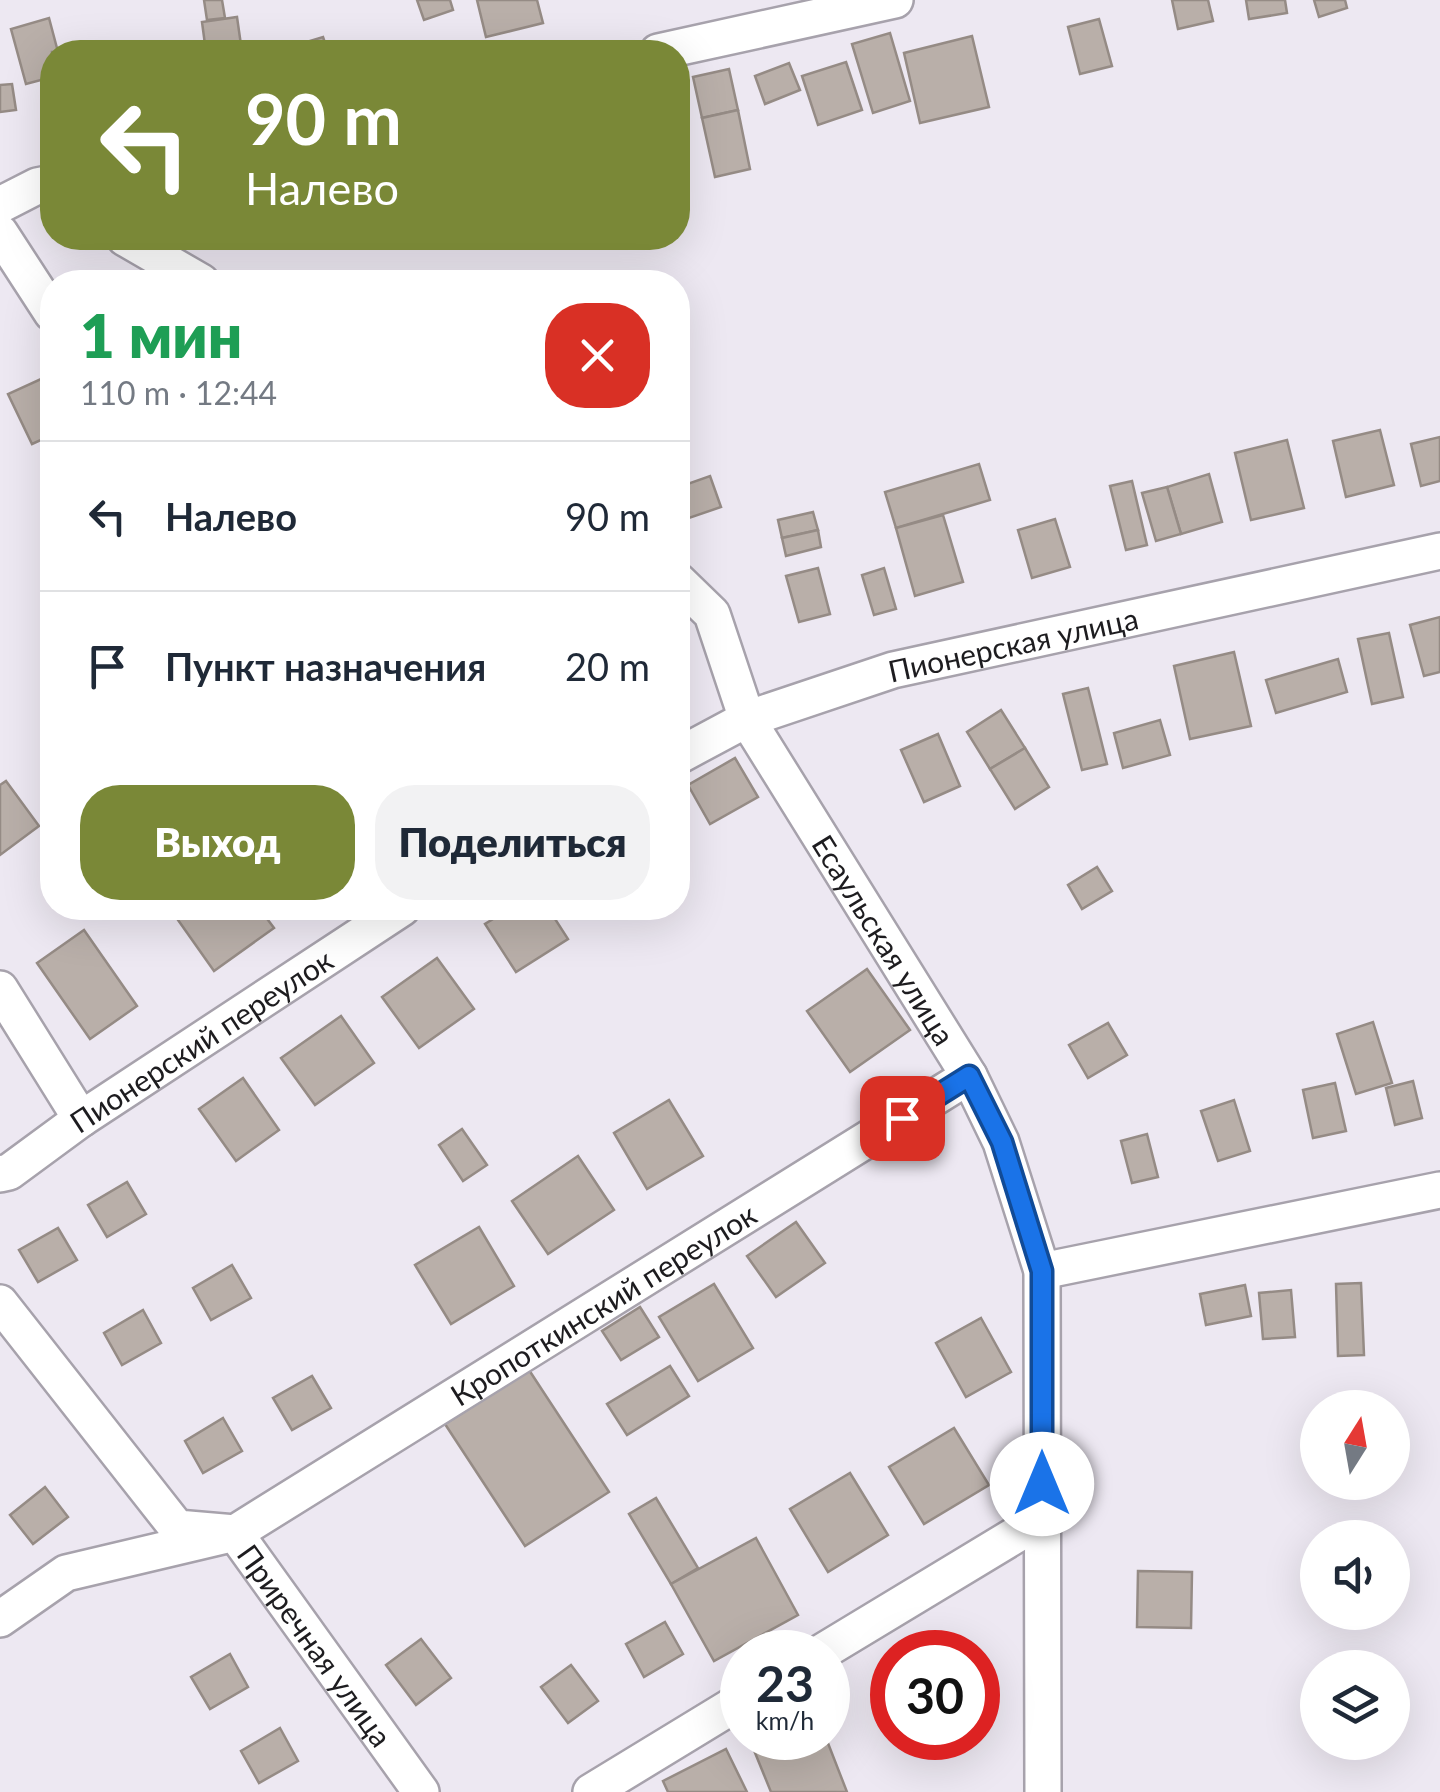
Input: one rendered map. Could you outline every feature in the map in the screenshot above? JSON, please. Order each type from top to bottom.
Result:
[{"type":"street","points":[[690,45],[895,0]]},
{"type":"street","points":[[0,205],[40,191]]},
{"type":"street","points":[[0,233],[40,295]]},
{"type":"street","points":[[146,250],[180,270]]},
{"type":"street","name":"Пионерская улица","points":[[746,719],[892,670],[1440,551]]},
{"type":"street","points":[[690,593],[712,614],[746,719],[690,749]]},
{"type":"street","name":"Есаульская улица","points":[[746,719],[969,1076],[1002,1142],[1042,1271],[1043,1792]]},
{"type":"street","name":"Пионерский переулок","points":[[0,1174],[384,920]]},
{"type":"street","points":[[0,989],[81,1119]]},
{"type":"street","name":"Кропоткинский переулок","points":[[235,1533],[969,1076]]},
{"type":"street","points":[[1042,1271],[1440,1190]]},
{"type":"street","points":[[0,1303],[177,1528],[235,1533]]},
{"type":"street","points":[[850,1635],[1042,1519]]},
{"type":"street","name":"Приречная улица","points":[[0,1619],[66,1573],[235,1533],[421,1792]]},
{"type":"street","points":[[591,1792],[720,1713]]},
{"type":"building","points":[[204,0],[222,0],[225,18],[207,20]]},
{"type":"building","points":[[417,0],[450,0],[453,10],[424,20]]},
{"type":"building","points":[[477,0],[537,0],[543,23],[486,37]]},
{"type":"building","points":[[1172,0],[1208,0],[1213,21],[1178,29]]},
{"type":"building","points":[[1246,0],[1285,0],[1287,13],[1249,19]]},
{"type":"building","points":[[1314,0],[1345,0],[1347,8],[1319,17]]},
{"type":"building","points":[[237,17],[240,40],[204,40],[202,22]]},
{"type":"building","points":[[49,18],[55,40],[40,40],[40,80],[26,84],[11,29]]},
{"type":"building","points":[[1099,19],[1112,66],[1080,74],[1068,27]]},
{"type":"building","points":[[890,33],[910,101],[873,113],[852,44]]},
{"type":"building","points":[[972,36],[989,107],[920,123],[904,53]]},
{"type":"building","points":[[846,62],[862,110],[818,125],[802,76]]},
{"type":"building","points":[[789,63],[800,90],[765,104],[755,76]]},
{"type":"building","points":[[729,69],[738,110],[702,118],[693,77]]},
{"type":"building","points":[[12,84],[16,110],[0,112],[0,85]]},
{"type":"building","points":[[738,110],[750,169],[715,177],[702,118]]},
{"type":"building","points":[[40,379],[40,440],[32,444],[8,394]]},
{"type":"building","points":[[1380,430],[1394,485],[1346,497],[1333,441]]},
{"type":"building","points":[[1440,437],[1440,481],[1421,486],[1411,444]]},
{"type":"building","points":[[1287,440],[1304,508],[1251,520],[1235,453]]},
{"type":"building","points":[[979,464],[990,500],[896,528],[885,492]]},
{"type":"building","points":[[1209,474],[1222,522],[1181,534],[1167,487]]},
{"type":"building","points":[[710,476],[721,507],[690,518],[690,483]]},
{"type":"building","points":[[1132,481],[1147,545],[1126,550],[1110,486]]},
{"type":"building","points":[[1167,487],[1181,534],[1156,541],[1142,493]]},
{"type":"building","points":[[813,512],[818,530],[782,538],[778,520]]},
{"type":"building","points":[[943,515],[963,582],[915,596],[896,528]]},
{"type":"building","points":[[1055,519],[1070,567],[1032,578],[1018,530]]},
{"type":"building","points":[[818,530],[821,547],[786,556],[782,538]]},
{"type":"building","points":[[818,568],[830,614],[799,622],[786,576]]},
{"type":"building","points":[[884,568],[896,609],[874,615],[862,575]]},
{"type":"building","points":[[1440,617],[1440,672],[1424,676],[1410,625]]},
{"type":"building","points":[[1389,633],[1403,697],[1372,704],[1358,639]]},
{"type":"building","points":[[1234,652],[1251,726],[1190,739],[1174,666]]},
{"type":"building","points":[[1338,659],[1347,692],[1276,713],[1266,680]]},
{"type":"building","points":[[1088,688],[1107,764],[1082,770],[1063,694]]},
{"type":"building","points":[[1001,710],[1025,748],[990,769],[967,732]]},
{"type":"building","points":[[1160,720],[1170,755],[1123,768],[1114,733]]},
{"type":"building","points":[[938,734],[960,786],[924,802],[901,750]]},
{"type":"building","points":[[1025,748],[1049,787],[1015,809],[990,769]]},
{"type":"building","points":[[735,758],[758,797],[710,824],[690,784]]},
{"type":"building","points":[[6,781],[39,826],[0,855],[0,785]]},
{"type":"building","points":[[1097,867],[1112,891],[1082,909],[1068,885]]},
{"type":"building","points":[[178,920],[268,920],[274,928],[214,971]]},
{"type":"building","points":[[492,920],[556,920],[568,939],[516,972],[485,924]]},
{"type":"building","points":[[84,930],[137,1006],[90,1039],[37,963]]},
{"type":"building","points":[[437,958],[474,1009],[419,1048],[382,997]]},
{"type":"building","points":[[867,969],[910,1030],[850,1072],[807,1011]]},
{"type":"building","points":[[341,1016],[374,1063],[315,1105],[281,1058]]},
{"type":"building","points":[[1373,1022],[1392,1083],[1356,1094],[1337,1034]]},
{"type":"building","points":[[1108,1023],[1127,1055],[1088,1078],[1069,1045]]},
{"type":"building","points":[[243,1078],[279,1130],[236,1161],[199,1109]]},
{"type":"building","points":[[1413,1081],[1422,1118],[1395,1125],[1386,1088]]},
{"type":"building","points":[[1335,1083],[1346,1131],[1313,1138],[1303,1090]]},
{"type":"building","points":[[669,1100],[703,1156],[647,1189],[614,1133]]},
{"type":"building","points":[[1234,1100],[1250,1151],[1218,1161],[1201,1111]]},
{"type":"building","points":[[462,1129],[487,1165],[463,1181],[439,1145]]},
{"type":"building","points":[[1147,1134],[1158,1177],[1132,1183],[1121,1141]]},
{"type":"building","points":[[578,1156],[614,1210],[548,1254],[512,1201]]},
{"type":"building","points":[[127,1182],[146,1214],[107,1237],[88,1205]]},
{"type":"building","points":[[796,1222],[825,1263],[776,1297],[747,1256]]},
{"type":"building","points":[[479,1227],[514,1286],[451,1324],[415,1265]]},
{"type":"building","points":[[58,1228],[77,1260],[38,1282],[19,1250]]},
{"type":"building","points":[[232,1265],[251,1298],[211,1320],[193,1288]]},
{"type":"building","points":[[1361,1283],[1364,1355],[1338,1356],[1336,1284]]},
{"type":"building","points":[[714,1284],[753,1348],[698,1381],[659,1317]]},
{"type":"building","points":[[1245,1285],[1251,1316],[1206,1325],[1200,1294]]},
{"type":"building","points":[[1291,1290],[1295,1337],[1263,1339],[1259,1293]]},
{"type":"building","points":[[640,1307],[659,1337],[621,1360],[602,1331]]},
{"type":"building","points":[[143,1310],[161,1343],[122,1365],[104,1333]]},
{"type":"building","points":[[981,1318],[1011,1372],[966,1397],[936,1343]]},
{"type":"building","points":[[670,1366],[689,1396],[627,1435],[607,1404]]},
{"type":"building","points":[[529,1370],[609,1492],[525,1546],[445,1424]]},
{"type":"building","points":[[312,1376],[331,1408],[292,1430],[273,1398]]},
{"type":"building","points":[[223,1418],[242,1451],[203,1473],[185,1441]]},
{"type":"building","points":[[954,1428],[989,1485],[924,1524],[889,1467]]},
{"type":"building","points":[[850,1473],[888,1535],[828,1572],[790,1509]]},
{"type":"building","points":[[45,1487],[68,1517],[33,1544],[10,1515]]},
{"type":"building","points":[[656,1498],[698,1568],[671,1584],[629,1514]]},
{"type":"building","points":[[756,1538],[798,1615],[771,1630],[720,1630],[720,1658],[714,1661],[671,1584]]},
{"type":"building","points":[[1138,1571],[1192,1572],[1191,1628],[1137,1627]]},
{"type":"building","points":[[665,1622],[683,1654],[644,1677],[626,1644]]},
{"type":"building","points":[[421,1639],[451,1678],[416,1705],[386,1665]]},
{"type":"building","points":[[230,1654],[248,1687],[210,1709],[191,1677]]},
{"type":"building","points":[[571,1665],[598,1701],[568,1723],[541,1687]]},
{"type":"building","points":[[280,1728],[298,1761],[259,1783],[241,1751]]},
{"type":"building","points":[[720,1752],[720,1760],[731,1760],[747,1792],[668,1792],[663,1781]]},
{"type":"building","points":[[758,1760],[835,1760],[847,1792],[771,1792]]},
{"type":"route","points":[[902,1118],[969,1076],[1002,1142],[1042,1271],[1042,1484]]}]
